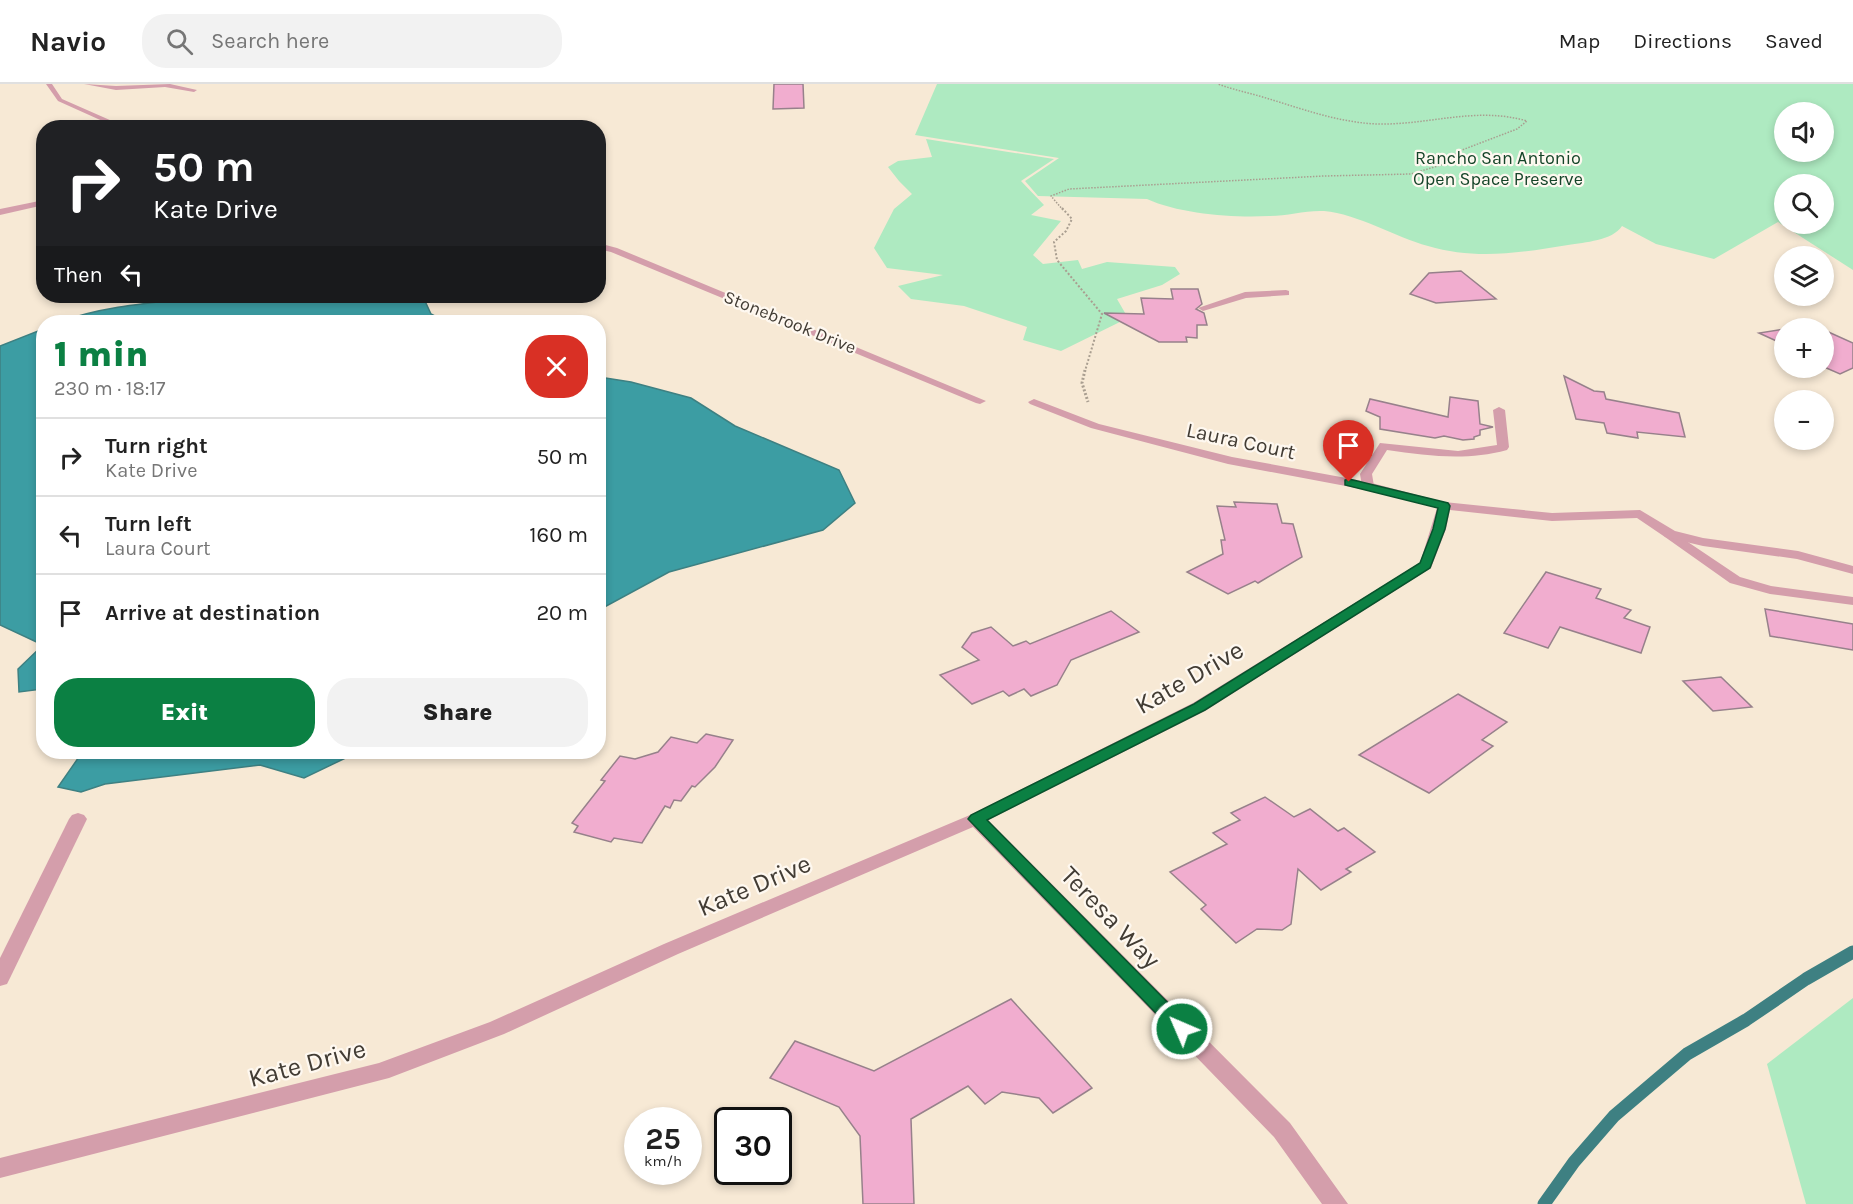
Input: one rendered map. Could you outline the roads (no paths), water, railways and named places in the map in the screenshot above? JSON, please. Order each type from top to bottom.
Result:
[{"type":"street","points":[[49,84],[60,100],[106,120]]},
{"type":"street","points":[[87,84],[116,88],[165,85],[194,90]]},
{"type":"street","points":[[0,212],[36,204]]},
{"type":"street","points":[[30,206],[36,208]]},
{"type":"street","name":"Stonebrook Drive","points":[[606,248],[980,401]]},
{"type":"street","points":[[1203,308],[1245,295],[1286,293]]},
{"type":"street","name":"Laura Court","points":[[1034,402],[1095,426],[1232,461],[1368,486],[1444,506],[1552,517],[1640,514],[1670,534]]},
{"type":"street","points":[[1368,486],[1365,474],[1384,446],[1445,455],[1481,454],[1503,447],[1499,410]]},
{"type":"street","name":"Kate Drive","points":[[0,1168],[381,1072],[497,1028],[671,949],[976,819],[1200,707],[1426,565],[1439,529],[1444,506]]},
{"type":"street","points":[[1670,534],[1703,542],[1798,555],[1853,570]]},
{"type":"street","points":[[1670,534],[1735,580],[1770,590],[1853,601]]},
{"type":"street","points":[[0,978],[78,819]]},
{"type":"street","name":"Teresa Way","points":[[976,819],[1282,1130],[1336,1204]]},
{"type":"water","points":[[147,303],[426,303],[433,315],[82,315]]},
{"type":"water","points":[[36,332],[36,642],[0,625],[0,346]]},
{"type":"water","points":[[606,378],[631,382],[691,398],[735,426],[839,470],[855,503],[823,530],[669,572],[606,606]]},
{"type":"water","points":[[36,652],[36,690],[19,692],[18,669]]},
{"type":"water","points":[[78,759],[343,759],[304,778],[260,765],[105,784],[81,792],[58,787]]},
{"type":"waterway","points":[[1544,1204],[1574,1162],[1614,1116],[1687,1054],[1746,1020],[1806,979],[1853,952]]},
{"type":"park label","name":"Rancho San Antonio Open Space Preserve","points":[[1498,168]]}]
